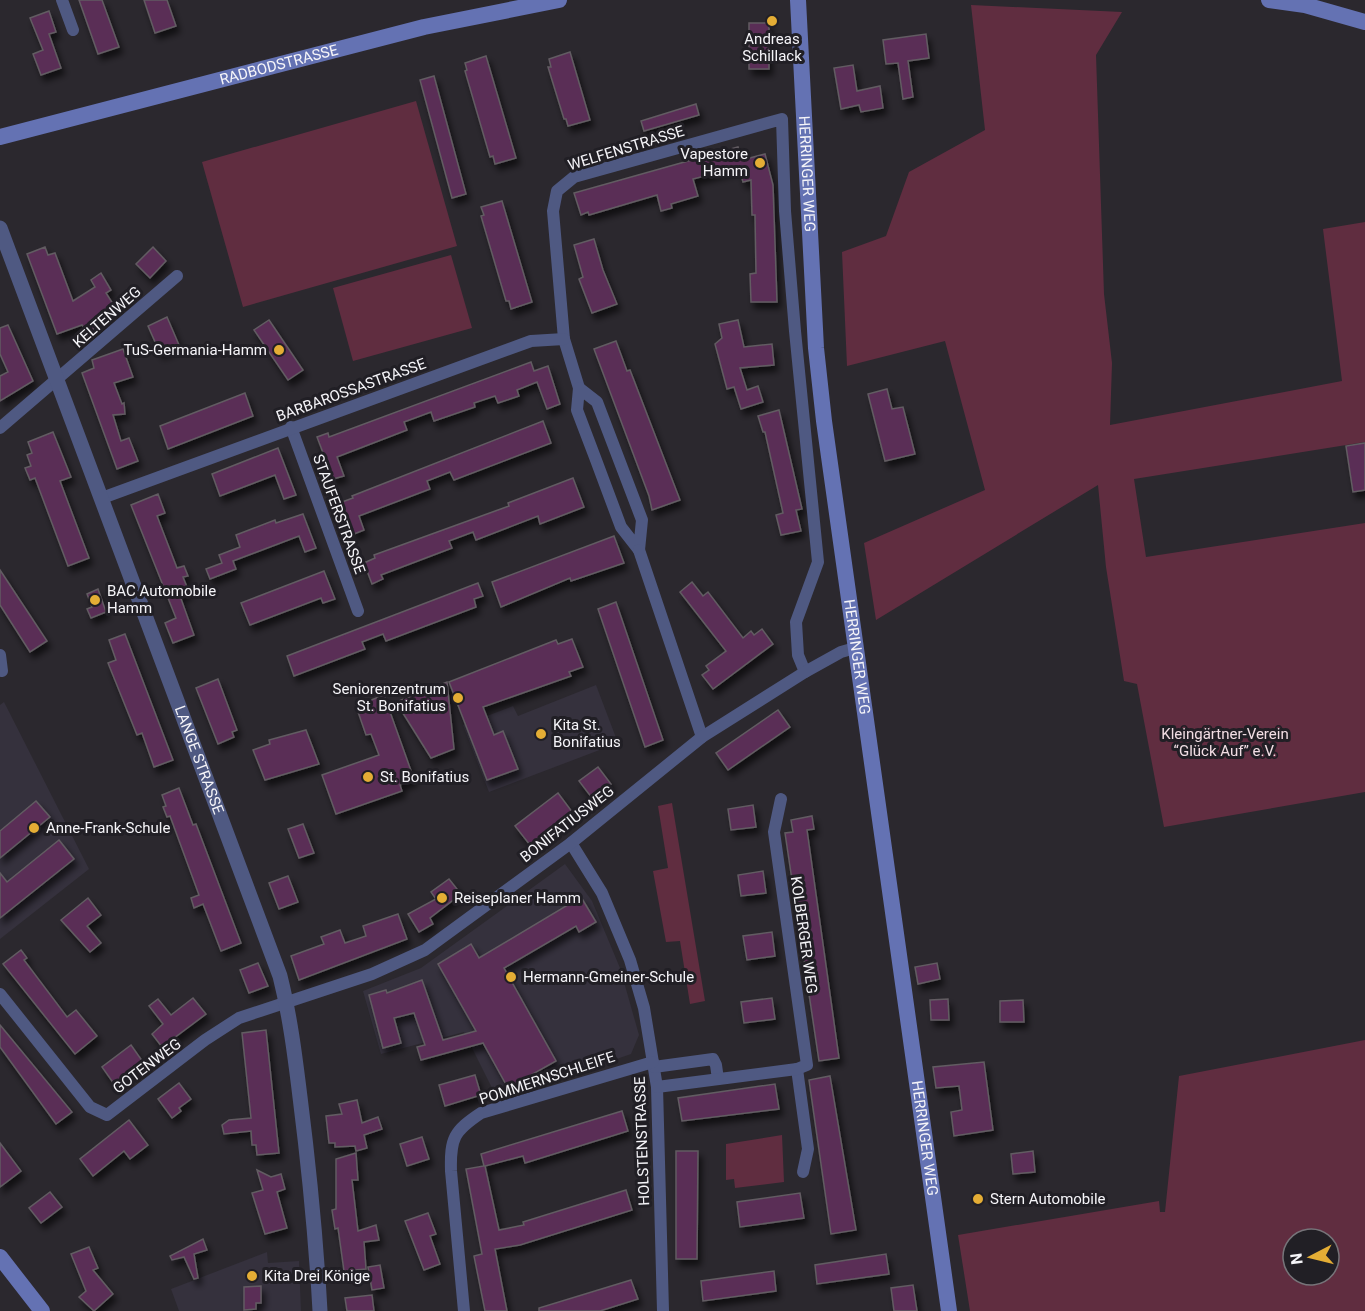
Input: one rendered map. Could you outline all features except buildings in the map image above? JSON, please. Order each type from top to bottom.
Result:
[{"type":"main road","name":"RADBODSTRASSE","points":[[0,137],[424,27],[559,0]]},
{"type":"main road","name":"HERRINGER WEG","points":[[798,0],[816,348],[855,648],[949,1311]]},
{"type":"main road","points":[[1269,0],[1305,5],[1365,22]]},
{"type":"main road","points":[[0,1257],[42,1311]]},
{"type":"street","points":[[62,0],[73,30]]},
{"type":"street","name":"WELFENSTRASSE","points":[[564,339],[553,211],[557,191],[562,184],[574,177],[782,118]]},
{"type":"street","name":"HERRINGER WEG","points":[[782,118],[791,288],[818,562],[796,622],[798,655],[805,672]]},
{"type":"street","name":"LANGE STRASSE","points":[[0,228],[267,939],[287,1002],[311,1196],[320,1311]]},
{"type":"street","name":"KELTENWEG","points":[[0,428],[177,276]]},
{"type":"street","points":[[564,339],[579,388],[578,410],[621,528],[639,550],[702,737]]},
{"type":"street","name":"BARBAROSSASTRASSE","points":[[102,498],[531,341],[564,339]]},
{"type":"street","points":[[579,388],[597,402],[642,520],[639,550]]},
{"type":"street","name":"STAUFERSTRASSE","points":[[291,427],[358,611]]},
{"type":"street","name":"BONIFATIUSWEG","points":[[287,1002],[372,974],[424,950],[571,843],[702,737],[805,672],[841,652],[855,648]]},
{"type":"street","points":[[0,655],[3,670]]},
{"type":"street","name":"KOLBERGER WEG","points":[[781,799],[774,832],[807,1065],[797,1069],[808,1149],[802,1172]]},
{"type":"street","name":"HOLSTENSTRASSE","points":[[571,843],[602,893],[630,960],[644,1008],[657,1087],[663,1311]]},
{"type":"street","name":"GOTENWEG","points":[[0,994],[90,1107],[107,1115],[205,1040],[239,1018],[287,1002]]},
{"type":"street","points":[[654,1064],[712,1059],[716,1065],[718,1079]]},
{"type":"street","name":"POMMERNSCHLEIFE","points":[[464,1311],[450,1171],[450,1149],[462,1125],[481,1113],[654,1064]]},
{"type":"street","points":[[657,1087],[797,1069]]},
{"type":"shaded area","name":"Kita St. Bonifatius","points":[[596,685],[618,743],[489,792],[463,725],[513,706],[518,716]]},
{"type":"shaded area","name":"Anne-Frank-Schule","points":[[4,702],[89,869],[0,939],[0,705]]},
{"type":"shaded area","name":"Hermann-Gmeiner-Schule","points":[[565,864],[592,901],[620,968],[639,1035],[631,1054],[498,1100],[464,1032],[381,1054],[363,991],[421,968]]},
{"type":"shaded area","name":"Kita Drei Könige","points":[[267,1252],[268,1263],[299,1261],[301,1311],[179,1311],[171,1289]]},
{"type":"green space","name":"Kleingärtner-Verein “Glück Auf” e.V.","points":[[971,5],[1122,12],[1096,55],[1104,294],[1112,363],[1110,425],[1342,381],[1323,229],[1365,222],[1365,442],[1134,479],[1146,557],[1365,523],[1365,792],[1164,827],[1137,684],[1124,681],[1106,567],[1098,485],[876,620],[864,543],[985,490],[945,341],[847,366],[842,252],[886,236],[909,172],[985,130]]},
{"type":"green space","points":[[416,101],[457,246],[243,307],[202,162]]},
{"type":"green space","points":[[451,255],[472,328],[353,361],[333,288]]},
{"type":"green space","points":[[672,803],[705,1001],[690,1004],[680,941],[666,942],[653,871],[668,868],[658,806]]},
{"type":"green space","points":[[1365,1040],[1365,1311],[970,1311],[958,1235],[1159,1201],[1160,1212],[1165,1212],[1179,1076]]},
{"type":"green space","points":[[782,1135],[784,1182],[735,1188],[734,1179],[726,1180],[726,1144]]},
{"type":"place","name":"Andreas Schillack","points":[[772,21]]},
{"type":"place","name":"Vapestore Hamm","points":[[760,163]]},
{"type":"place","name":"TuS-Germania-Hamm","points":[[279,350]]},
{"type":"place","name":"BAC Automobile Hamm","points":[[95,600]]},
{"type":"place","name":"Seniorenzentrum St. Bonifatius","points":[[458,698]]},
{"type":"place","name":"Kita St. Bonifatius","points":[[541,734]]},
{"type":"place","name":"St. Bonifatius","points":[[368,777]]},
{"type":"place","name":"Anne-Frank-Schule","points":[[34,828]]},
{"type":"place","name":"Reiseplaner Hamm","points":[[442,898]]},
{"type":"place","name":"Hermann-Gmeiner-Schule","points":[[511,977]]},
{"type":"place","name":"Stern Automobile","points":[[978,1199]]},
{"type":"place","name":"Kita Drei Könige","points":[[252,1276]]}]
